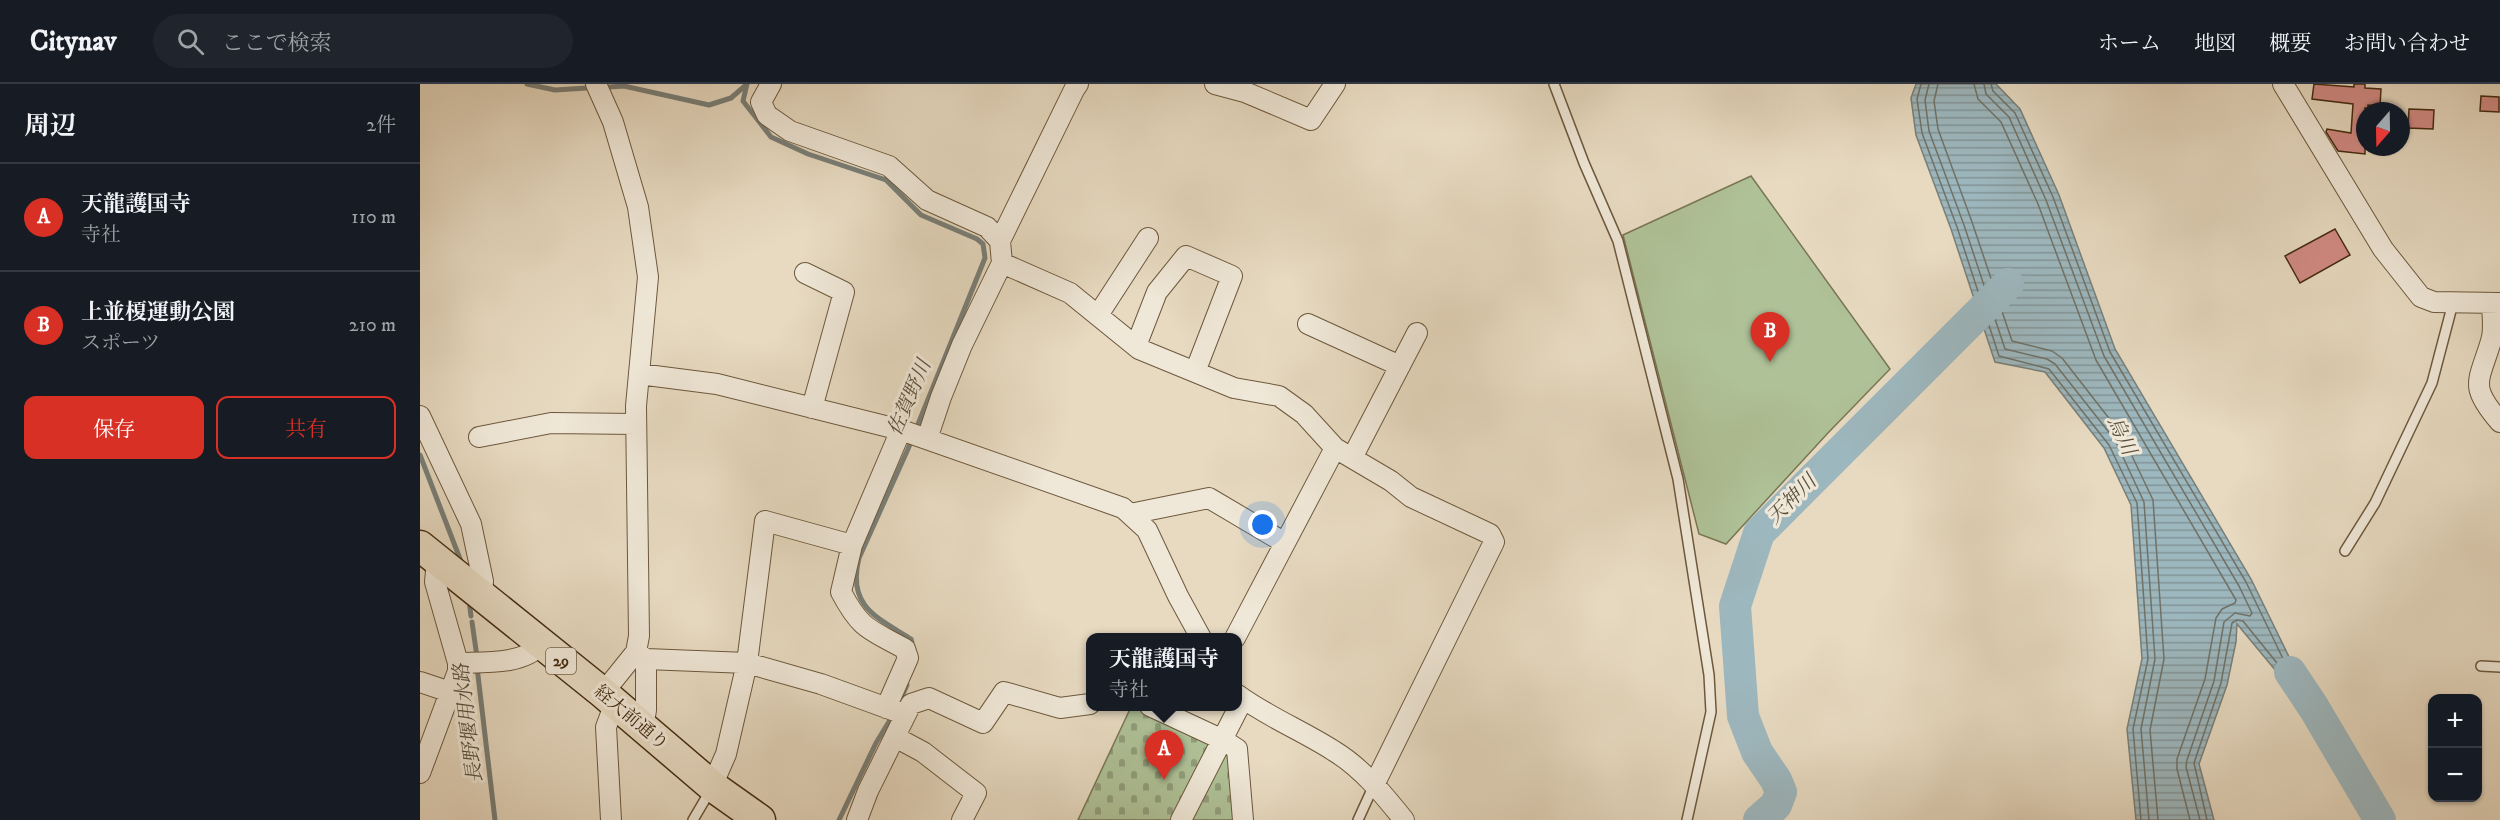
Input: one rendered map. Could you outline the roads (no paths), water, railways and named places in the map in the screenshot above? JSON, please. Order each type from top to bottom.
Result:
[{"type":"main road","name":"経大前通り","points":[[434,564],[481,596],[609,698],[712,786],[760,820]]},
{"type":"street","points":[[596,84],[614,122],[638,207],[648,277],[636,424],[639,636],[646,710],[643,728]]},
{"type":"street","points":[[771,84],[761,102],[767,115],[790,131],[889,166],[927,200],[987,226],[1000,241]]},
{"type":"street","points":[[1215,84],[1245,92],[1311,120],[1335,84]]},
{"type":"street","points":[[2283,84],[2383,249],[2421,297],[2434,302],[2496,303],[2493,333],[2477,383],[2484,401],[2500,422]]},
{"type":"street","points":[[857,820],[868,791],[895,737],[896,712],[908,658],[905,649],[866,629],[855,618],[841,592],[852,545],[914,434],[941,398],[962,345],[1002,263],[1000,241],[1071,86]]},
{"type":"street","points":[[1098,315],[1148,238]]},
{"type":"street","points":[[1136,346],[1158,292],[1186,256],[1232,276],[1195,372]]},
{"type":"street","points":[[1002,263],[1070,293],[1136,346],[1234,388],[1279,396],[1304,414],[1335,448],[1391,481],[1411,497],[1490,534],[1494,542],[1374,785]]},
{"type":"street","points":[[805,273],[844,292],[812,408]]},
{"type":"street","points":[[1308,324],[1400,366]]},
{"type":"street","points":[[1352,458],[1417,333]]},
{"type":"street","points":[[639,374],[717,384],[914,434],[1123,508],[1147,530],[1198,633]]},
{"type":"street","points":[[420,416],[471,524],[483,581],[481,596]]},
{"type":"street","points":[[479,437],[551,423],[636,424]]},
{"type":"street","points":[[1238,633],[1335,448]]},
{"type":"street","points":[[1130,514],[1209,498],[1285,543]]},
{"type":"street","points":[[712,786],[726,754],[747,663],[765,521],[852,545]]},
{"type":"street","points":[[434,564],[435,582],[471,663]]},
{"type":"street","points":[[420,773],[450,692],[471,663],[534,652],[540,645]]},
{"type":"street","points":[[641,656],[747,663],[821,684],[896,712],[929,698],[983,723],[1004,692],[1060,708],[1086,705]]},
{"type":"street","points":[[611,820],[606,727],[609,698],[641,656]]},
{"type":"street","points":[[420,682],[450,692]]},
{"type":"street","points":[[1242,698],[1336,752],[1374,785],[1404,820]]},
{"type":"street","points":[[1161,711],[1223,740],[1237,749],[1243,820]]},
{"type":"street","points":[[1181,820],[1223,740],[1234,711]]},
{"type":"street","points":[[895,737],[923,752],[976,793],[962,820]]},
{"type":"lane","points":[[1554,84],[1584,163],[1618,241],[1678,479],[1709,675],[1711,712],[1686,820]]},
{"type":"lane","points":[[2345,551],[2375,503],[2432,383],[2453,303]]},
{"type":"lane","points":[[2481,666],[2500,666]]},
{"type":"lane","points":[[1358,820],[1374,785]]},
{"type":"lane","points":[[693,820],[712,786]]},
{"type":"water","name":"烏川","points":[[1916,84],[1996,84],[2020,109],[2059,195],[2115,349],[2251,579],[2314,708],[2281,677],[2237,624],[2236,642],[2227,685],[2199,764],[2214,820],[2136,820],[2127,729],[2142,659],[2131,505],[2104,448],[2045,372],[1995,362],[1951,229],[1916,135],[1911,98]]},
{"type":"waterway","points":[[527,84],[555,90],[587,88]]},
{"type":"waterway","name":"佐賀野川","points":[[747,84],[743,101],[771,137],[808,154],[886,180],[921,215],[977,239],[983,244],[985,258],[908,449],[859,558],[856,574],[857,588],[867,608],[886,624],[911,639],[914,650]]},
{"type":"waterway","points":[[609,87],[624,86],[709,105],[731,98],[747,84]]},
{"type":"waterway","name":"天神川","points":[[1759,820],[1776,805],[1781,792],[1776,780],[1757,752],[1743,716],[1735,606],[1759,533],[2008,284]]},
{"type":"waterway","name":"長野堰用水路","points":[[420,455],[462,564]]},
{"type":"waterway","name":"長野堰用水路","points":[[469,600],[471,616]]},
{"type":"waterway","name":"長野堰用水路","points":[[472,622],[477,657]]},
{"type":"waterway","name":"長野堰用水路","points":[[477,667],[495,820]]},
{"type":"waterway","points":[[2290,672],[2314,708],[2380,820]]},
{"type":"waterway","name":"佐賀野川","points":[[897,707],[907,685]]},
{"type":"waterway","name":"佐賀野川","points":[[839,820],[876,743],[893,715]]},
{"type":"place","name":"上並榎運動公園","points":[[1770,362]]},
{"type":"place","name":"天龍護国寺","points":[[1164,780]]}]
